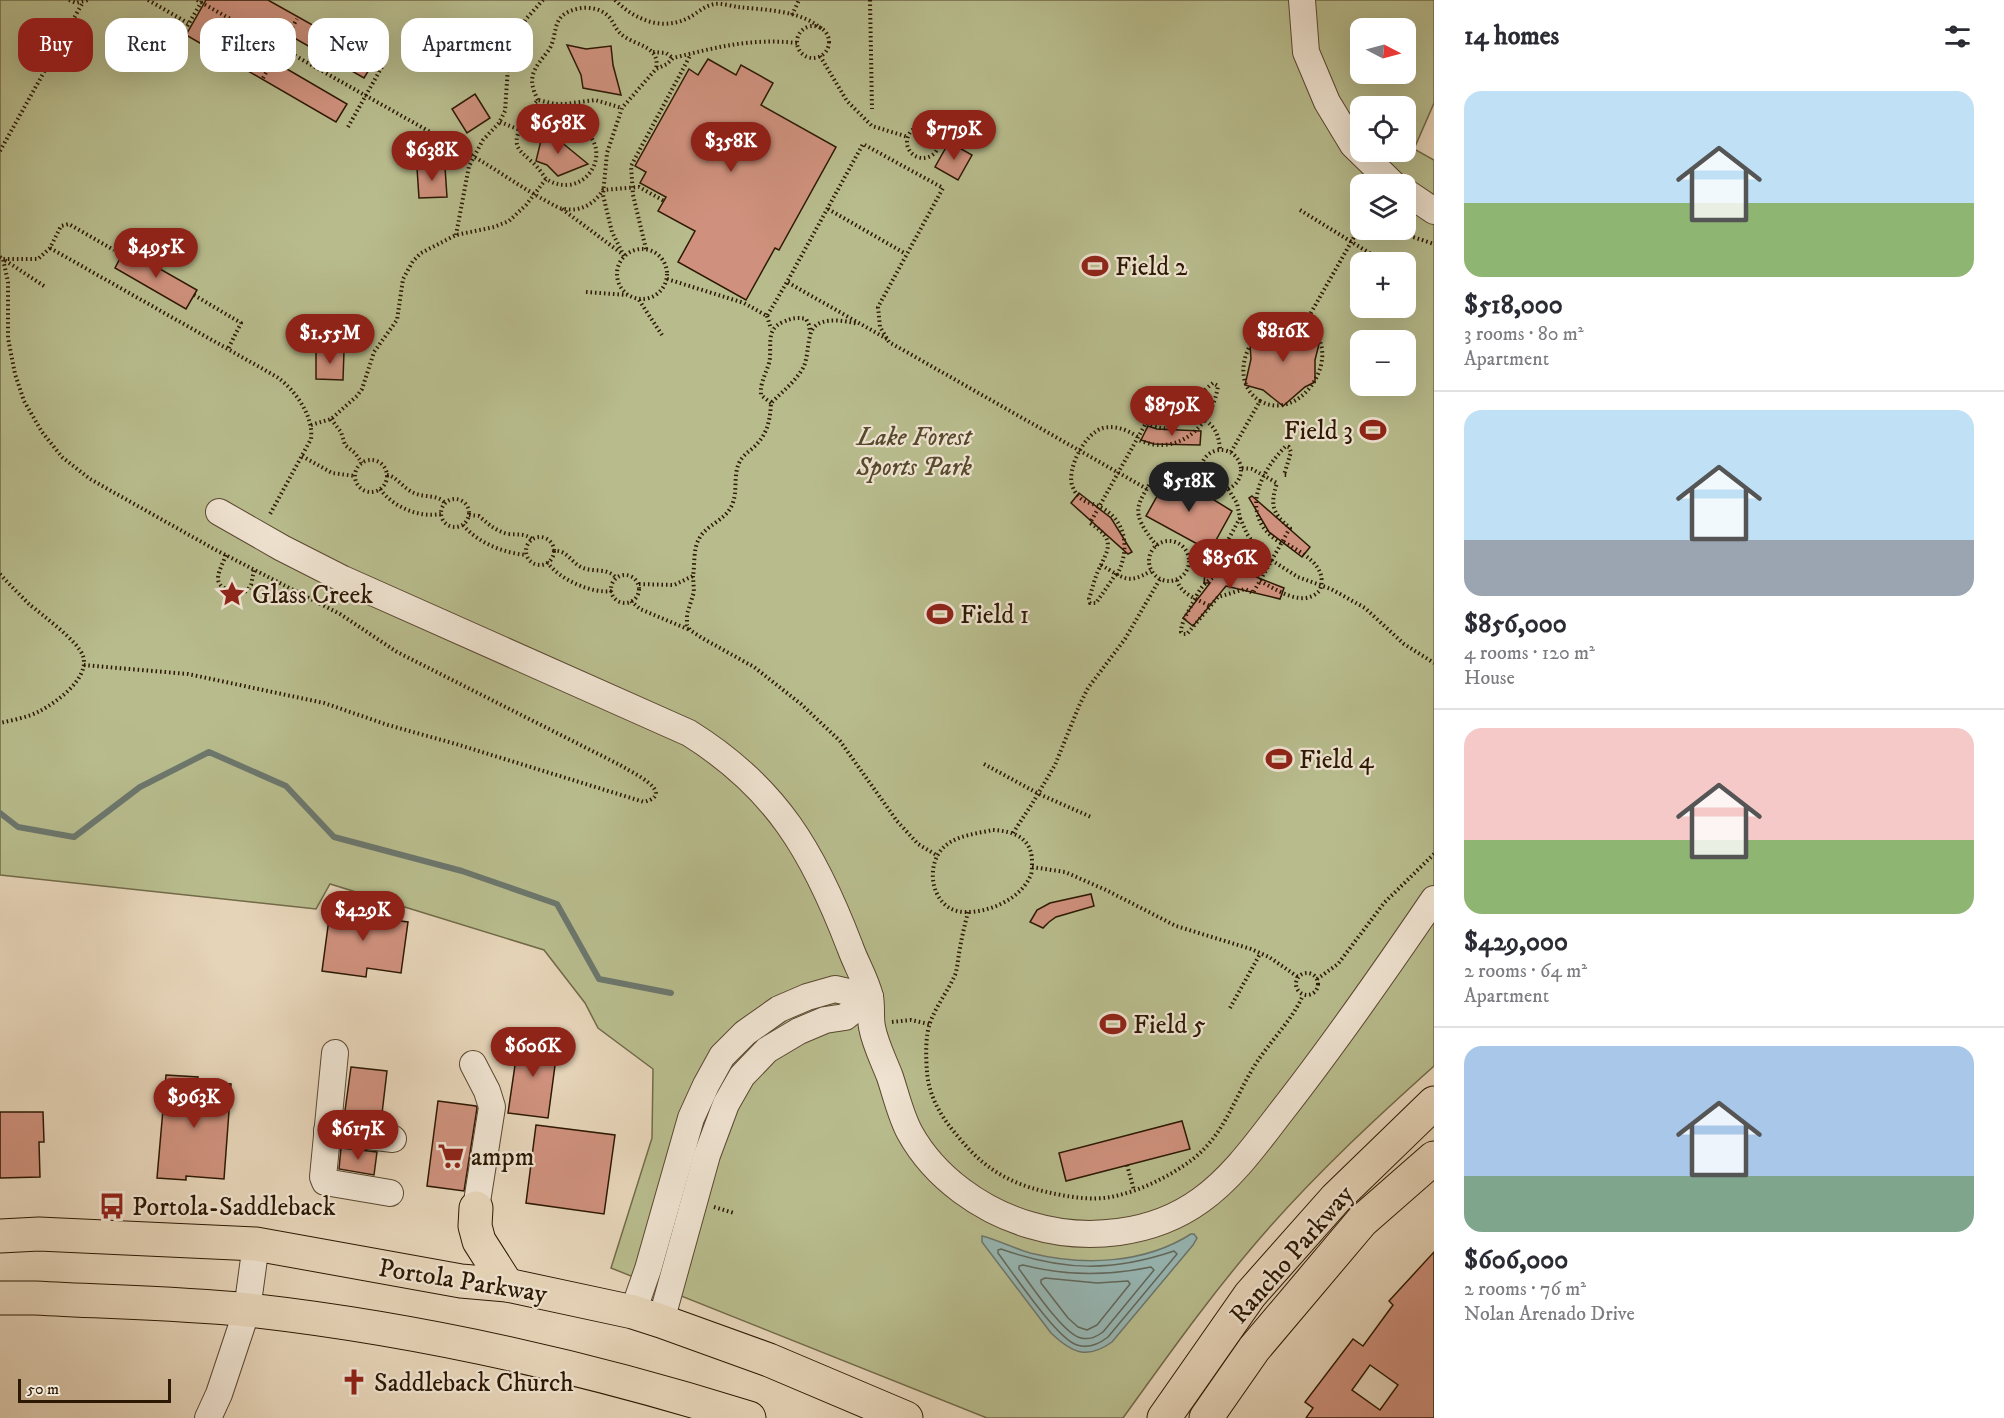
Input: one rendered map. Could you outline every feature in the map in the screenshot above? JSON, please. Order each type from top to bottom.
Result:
[{"type":"main road","name":"Rancho Parkway","points":[[1164,1418],[1250,1295],[1336,1198],[1434,1103]]},
{"type":"main road","name":"Rancho Parkway","points":[[1206,1418],[1254,1349],[1362,1221],[1434,1158]]},
{"type":"main road","points":[[476,1208],[475,1226],[479,1241],[507,1285]]},
{"type":"main road","name":"Portola Parkway","points":[[0,1236],[39,1234],[256,1244],[461,1281],[507,1285],[647,1316],[769,1360],[906,1418]]},
{"type":"main road","points":[[0,1298],[247,1310],[423,1335],[598,1374],[749,1418]]},
{"type":"main road","points":[[1144,1418],[1217,1342]]},
{"type":"street","points":[[1302,0],[1306,52],[1326,102],[1353,145],[1383,174]]},
{"type":"street","points":[[1416,199],[1434,211]]},
{"type":"street","points":[[219,512],[343,579],[689,733],[717,751],[746,776],[771,801],[809,854],[833,903],[870,998],[872,1028],[910,1132],[937,1171],[969,1197],[1017,1222],[1060,1233],[1107,1234],[1155,1223],[1201,1200],[1248,1155],[1300,1088],[1434,899]]},
{"type":"street","points":[[647,1316],[726,1104],[742,1076],[767,1050],[798,1031],[825,1020],[845,1017],[870,998]]},
{"type":"street","points":[[335,1053],[322,1172],[325,1182],[390,1193]]},
{"type":"street","points":[[472,1064],[487,1091],[492,1107],[476,1208]]},
{"type":"street","points":[[327,1131],[393,1139]]},
{"type":"street","points":[[208,1418],[219,1394],[247,1310],[256,1244]]},
{"type":"path","points":[[69,0],[76,3],[86,1]]},
{"type":"path","points":[[148,0],[179,18]]},
{"type":"path","points":[[160,7],[164,0]]},
{"type":"path","points":[[456,235],[469,166],[483,140],[500,122],[505,111],[508,67],[516,37],[526,19],[543,0]]},
{"type":"path","points":[[615,0],[633,15],[658,24],[682,21],[715,4],[792,15],[812,23],[822,30],[826,33],[827,48],[820,56],[810,57],[805,56],[798,48],[800,33],[807,27],[818,27],[822,30]]},
{"type":"path","points":[[792,15],[799,0]]},
{"type":"path","points":[[870,0],[872,110]]},
{"type":"path","points":[[0,151],[86,1]]},
{"type":"path","points":[[188,23],[200,1],[229,18]]},
{"type":"path","points":[[534,116],[538,100],[533,85],[534,69],[550,48],[558,21],[567,12],[586,8],[601,11],[609,16],[621,34],[653,51],[666,53],[673,58]]},
{"type":"path","points":[[624,256],[612,232],[603,190],[607,153],[622,108],[656,69],[673,58],[744,42],[766,40],[797,43]]},
{"type":"path","points":[[653,51],[656,58],[656,69]]},
{"type":"path","points":[[645,249],[632,188],[632,161],[692,53]]},
{"type":"path","points":[[820,56],[847,101],[872,126],[908,137]]},
{"type":"path","points":[[296,57],[473,156],[533,194],[562,209],[624,256]]},
{"type":"path","points":[[263,78],[266,72]]},
{"type":"path","points":[[348,127],[379,72]]},
{"type":"path","points":[[538,100],[555,104],[595,100],[622,108]]},
{"type":"path","points":[[534,116],[580,128],[591,136],[597,152],[594,167],[584,180],[576,185],[563,185],[546,179],[531,160],[520,153],[517,146],[520,130],[529,118],[534,116]]},
{"type":"path","points":[[500,122],[520,130]]},
{"type":"path","points":[[917,127],[928,127],[939,138],[938,148],[931,156],[921,158],[909,149],[908,137],[917,127]]},
{"type":"path","points":[[767,316],[863,144],[942,188],[878,307],[880,327],[886,339]]},
{"type":"path","points":[[597,152],[607,153]]},
{"type":"path","points":[[311,425],[331,419],[362,389],[374,352],[397,320],[403,279],[407,269],[421,253],[456,235],[494,227],[509,220],[521,211],[546,179]]},
{"type":"path","points":[[603,190],[639,187],[664,201]]},
{"type":"path","points":[[562,209],[590,205],[599,198],[603,190]]},
{"type":"path","points":[[828,209],[906,254]]},
{"type":"path","points":[[1300,210],[1368,252]]},
{"type":"path","points":[[1,258],[38,259],[50,248],[61,226],[69,224],[114,250]]},
{"type":"path","points":[[1416,238],[1434,244]]},
{"type":"path","points":[[1304,325],[1351,242]]},
{"type":"path","points":[[50,248],[284,382],[302,405],[311,425],[311,439],[292,475]]},
{"type":"path","points":[[586,292],[627,295],[639,300],[656,296],[662,290],[666,279],[666,266],[662,258],[645,249],[631,251],[624,256],[619,262],[616,278],[619,286],[627,295]]},
{"type":"path","points":[[1,258],[44,286]]},
{"type":"path","points":[[1,258],[8,282],[8,338],[15,374],[24,401],[42,432],[62,457],[90,479],[226,555],[340,614],[397,652],[564,735],[653,785],[655,791],[653,798],[645,802],[388,725],[324,703],[188,674],[83,665]]},
{"type":"path","points":[[666,279],[744,303],[767,316],[772,332],[769,364],[760,388],[761,394],[771,403]]},
{"type":"path","points":[[787,282],[886,339],[896,348],[1147,489]]},
{"type":"path","points":[[194,295],[241,323],[228,349]]},
{"type":"path","points":[[639,300],[662,335]]},
{"type":"path","points":[[690,630],[687,625],[687,614],[694,592],[695,548],[705,531],[728,513],[733,504],[737,467],[741,459],[767,432],[771,418],[771,403],[788,387],[802,368],[808,352],[810,325],[806,319],[797,317],[779,324],[772,332]]},
{"type":"path","points":[[810,333],[815,325],[830,320],[847,321],[864,326]]},
{"type":"path","points":[[1280,320],[1298,321],[1317,336],[1321,345],[1321,365],[1313,384],[1302,397],[1292,403],[1270,405],[1260,401],[1253,396],[1245,380],[1244,362],[1250,345],[1263,330],[1280,320]]},
{"type":"path","points":[[1137,438],[1119,428],[1103,428],[1096,432],[1079,451],[1073,467],[1072,483],[1075,491],[1084,501],[1099,507],[1106,510],[1119,524],[1124,536],[1124,560],[1117,574],[1092,604],[1089,599],[1101,565],[1107,556],[1107,541],[1104,533],[1090,523],[1099,507],[1118,473],[1137,438],[1146,423],[1167,429],[1181,422],[1199,395],[1212,384],[1216,384],[1218,388],[1204,419],[1195,432],[1185,440],[1161,447],[1149,445],[1137,438]]},
{"type":"path","points":[[1231,452],[1260,401]]},
{"type":"path","points":[[1190,411],[1210,423],[1219,436],[1220,449]]},
{"type":"path","points":[[331,419],[341,432],[345,445],[362,463]]},
{"type":"path","points":[[1242,468],[1252,469],[1264,476],[1277,483],[1273,502],[1276,516],[1290,528],[1282,542],[1271,561],[1261,579],[1253,593],[1245,589],[1218,597],[1187,634],[1183,634],[1181,629],[1204,584],[1223,572],[1250,572],[1261,579],[1286,595],[1298,598],[1317,595],[1322,586],[1322,577],[1315,564],[1306,556],[1282,542],[1266,532],[1256,513],[1258,487],[1264,476],[1286,446],[1291,452],[1284,475],[1287,475]]},
{"type":"path","points":[[1220,449],[1231,452],[1239,459],[1242,468],[1240,480],[1236,485],[1228,489],[1217,490],[1202,478],[1201,466],[1209,454],[1220,449]]},
{"type":"path","points":[[302,456],[332,473],[355,476]]},
{"type":"path","points":[[368,460],[378,462],[385,469],[387,475],[380,489],[366,491],[357,484],[356,469],[362,463],[368,460]]},
{"type":"path","points":[[1157,546],[1138,519],[1137,507],[1159,469],[1191,464],[1201,466]]},
{"type":"path","points":[[387,475],[392,476],[413,493],[437,497],[445,503]]},
{"type":"path","points":[[380,489],[390,500],[412,512],[424,515],[441,514]]},
{"type":"path","points":[[1228,489],[1237,503],[1247,534],[1260,553],[1298,577],[1322,586],[1365,608],[1404,644],[1434,663]]},
{"type":"path","points":[[460,500],[467,506],[469,515],[463,525],[456,528],[447,525],[441,514],[445,503],[460,500]]},
{"type":"path","points":[[469,515],[475,514],[491,527],[501,531],[510,534],[524,534],[532,539]]},
{"type":"path","points":[[1221,553],[1240,518]]},
{"type":"path","points":[[463,525],[484,542],[506,551],[526,555],[536,564],[547,562],[552,557],[552,544],[545,538],[536,537],[527,546],[526,555]]},
{"type":"path","points":[[1166,541],[1178,543],[1187,552],[1189,561],[1183,577],[1170,582],[1160,579],[1151,571],[1149,559],[1157,546],[1166,541]]},
{"type":"path","points":[[1189,561],[1244,550],[1260,553]]},
{"type":"path","points":[[553,551],[561,551],[589,571],[610,572],[616,578]]},
{"type":"path","points":[[226,555],[218,576],[219,583],[224,588],[247,591],[251,585],[254,570]]},
{"type":"path","points":[[547,562],[560,575],[593,590],[612,591]]},
{"type":"path","points":[[1101,565],[1128,580],[1136,579],[1151,571]]},
{"type":"path","points":[[0,574],[29,604],[78,647],[84,657],[77,681],[57,700],[39,712],[0,723]]},
{"type":"path","points":[[624,574],[633,577],[639,584],[639,594],[631,601],[620,602],[613,596],[612,591],[612,583],[616,578],[624,574]]},
{"type":"path","points":[[639,584],[674,585],[693,576]]},
{"type":"path","points":[[1013,833],[1055,765],[1088,688],[1125,639],[1160,579]]},
{"type":"path","points":[[1177,580],[1178,586],[1210,606]]},
{"type":"path","points":[[631,601],[640,609],[690,630],[754,667],[801,704],[840,741],[897,821],[918,844],[938,856]]},
{"type":"path","points":[[984,764],[1039,794],[1091,817]]},
{"type":"path","points":[[993,830],[1006,831],[1023,838],[1032,855],[1031,876],[1022,888],[999,906],[987,910],[959,912],[946,907],[936,894],[932,878],[938,856],[940,850],[960,838],[993,830]]},
{"type":"path","points":[[1317,979],[1338,964],[1384,903],[1434,854]]},
{"type":"path","points":[[1032,867],[1065,872],[1176,926],[1240,944],[1260,953],[1298,977]]},
{"type":"path","points":[[968,912],[956,972],[929,1024],[926,1056],[930,1092],[946,1122],[972,1153],[1006,1179],[1027,1188],[1071,1197],[1091,1199],[1110,1197],[1147,1185],[1176,1171],[1195,1158],[1216,1136],[1235,1105],[1252,1069],[1303,995]]},
{"type":"path","points":[[1230,1008],[1260,953]]},
{"type":"path","points":[[1308,973],[1317,979],[1318,986],[1315,992],[1303,995],[1296,988],[1298,977],[1308,973]]},
{"type":"path","points":[[872,1028],[900,1020],[919,1020],[929,1024]]},
{"type":"path","points":[[1127,1165],[1134,1190]]},
{"type":"path","points":[[709,1217],[712,1206]]},
{"type":"green space","name":"Lake Forest Sports Park","points":[[0,0],[1434,0],[1434,103],[1416,144],[1416,96],[1350,96],[1350,162],[1416,162],[1416,150],[1434,160],[1434,1066],[1348,1145],[1268,1229],[1211,1298],[1123,1418],[987,1418],[611,1268],[652,1138],[653,1069],[598,1028],[585,1003],[544,950],[330,884],[316,909],[0,875]]},
{"type":"water","points":[[1191,1234],[1197,1238],[1193,1245],[1112,1342],[1103,1348],[1087,1352],[1073,1349],[1051,1333],[982,1242],[982,1236],[1030,1253],[1092,1261],[1133,1257],[1173,1244]]},
{"type":"building","points":[[206,0],[268,0],[308,22],[308,46],[296,39],[296,18],[200,18],[200,43],[188,36],[188,32]]},
{"type":"building","points":[[567,45],[586,49],[611,46],[613,65],[621,95],[583,88],[581,75]]},
{"type":"building","points":[[708,59],[736,75],[741,65],[773,83],[761,105],[836,147],[779,250],[775,248],[746,300],[678,262],[695,231],[658,211],[666,197],[640,183],[646,172],[635,166],[689,69],[698,75]]},
{"type":"building","points":[[250,72],[292,72],[347,104],[336,122]]},
{"type":"building","points":[[354,72],[368,72],[364,78]]},
{"type":"building","points":[[475,94],[490,118],[467,133],[452,109]]},
{"type":"building","points":[[544,128],[588,164],[558,176],[547,165],[536,161]]},
{"type":"building","points":[[949,142],[972,155],[958,180],[935,167]]},
{"type":"building","points":[[445,167],[447,197],[419,198],[417,168]]},
{"type":"building","points":[[125,249],[197,290],[186,309],[115,268]]},
{"type":"building","points":[[1283,319],[1295,330],[1320,340],[1315,360],[1315,382],[1305,387],[1283,406],[1263,390],[1245,385],[1251,359],[1250,344],[1264,337]]},
{"type":"building","points":[[316,350],[344,351],[343,380],[316,379]]},
{"type":"building","points":[[1148,426],[1157,429],[1201,431],[1200,445],[1154,444],[1141,440]]},
{"type":"building","points":[[1170,473],[1232,511],[1210,551],[1146,516]]},
{"type":"building","points":[[1079,493],[1111,518],[1132,552],[1128,554],[1071,503]]},
{"type":"building","points":[[1252,496],[1310,547],[1302,557],[1269,532],[1249,498]]},
{"type":"building","points":[[1239,563],[1242,567],[1237,573],[1246,573],[1284,588],[1280,599],[1226,586],[1193,626],[1183,618],[1210,583],[1204,583],[1205,573],[1225,573]]},
{"type":"building","points":[[1091,894],[1094,906],[1056,917],[1043,928],[1030,922],[1037,910],[1050,903]]},
{"type":"building","points":[[331,904],[379,910],[378,918],[408,922],[401,973],[367,968],[366,977],[322,971]]},
{"type":"building","points":[[519,1038],[558,1043],[548,1118],[508,1113]]},
{"type":"building","points":[[351,1067],[387,1071],[381,1122],[344,1118]]},
{"type":"building","points":[[166,1075],[198,1077],[197,1081],[231,1084],[224,1179],[186,1176],[186,1180],[157,1178]]},
{"type":"building","name":"ampm","points":[[438,1101],[477,1108],[464,1191],[427,1186]]},
{"type":"building","points":[[0,1112],[43,1112],[44,1142],[39,1142],[40,1177],[0,1178]]},
{"type":"building","points":[[1182,1121],[1190,1149],[1066,1181],[1059,1153]]},
{"type":"building","points":[[536,1125],[615,1135],[604,1214],[526,1203]]},
{"type":"building","points":[[341,1148],[377,1152],[374,1175],[339,1169]]},
{"type":"building","points":[[1434,1252],[1434,1418],[1306,1418],[1313,1408],[1305,1402],[1353,1339],[1363,1346],[1393,1305],[1389,1301]],"holes":[[[1370,1365],[1398,1385],[1380,1410],[1352,1390]]]},
{"type":"waterway","name":"Glass Creek","points":[[0,813],[18,827],[74,837],[140,787],[209,752],[286,786],[334,837],[462,871],[557,904],[599,979],[671,993]]},
{"type":"place","name":"Field 2","points":[[1095,266]]},
{"type":"place","name":"Field 3","points":[[1373,430]]},
{"type":"place","name":"Glass Creek","points":[[232,594]]},
{"type":"place","name":"Field 1","points":[[940,614]]},
{"type":"place","name":"Field 4","points":[[1279,759]]},
{"type":"place","name":"Field 5","points":[[1113,1024]]},
{"type":"place","name":"ampm","points":[[451,1156]]},
{"type":"place","name":"Portola-Saddleback","points":[[112,1206]]},
{"type":"place","name":"Saddleback Church","points":[[354,1382]]}]
